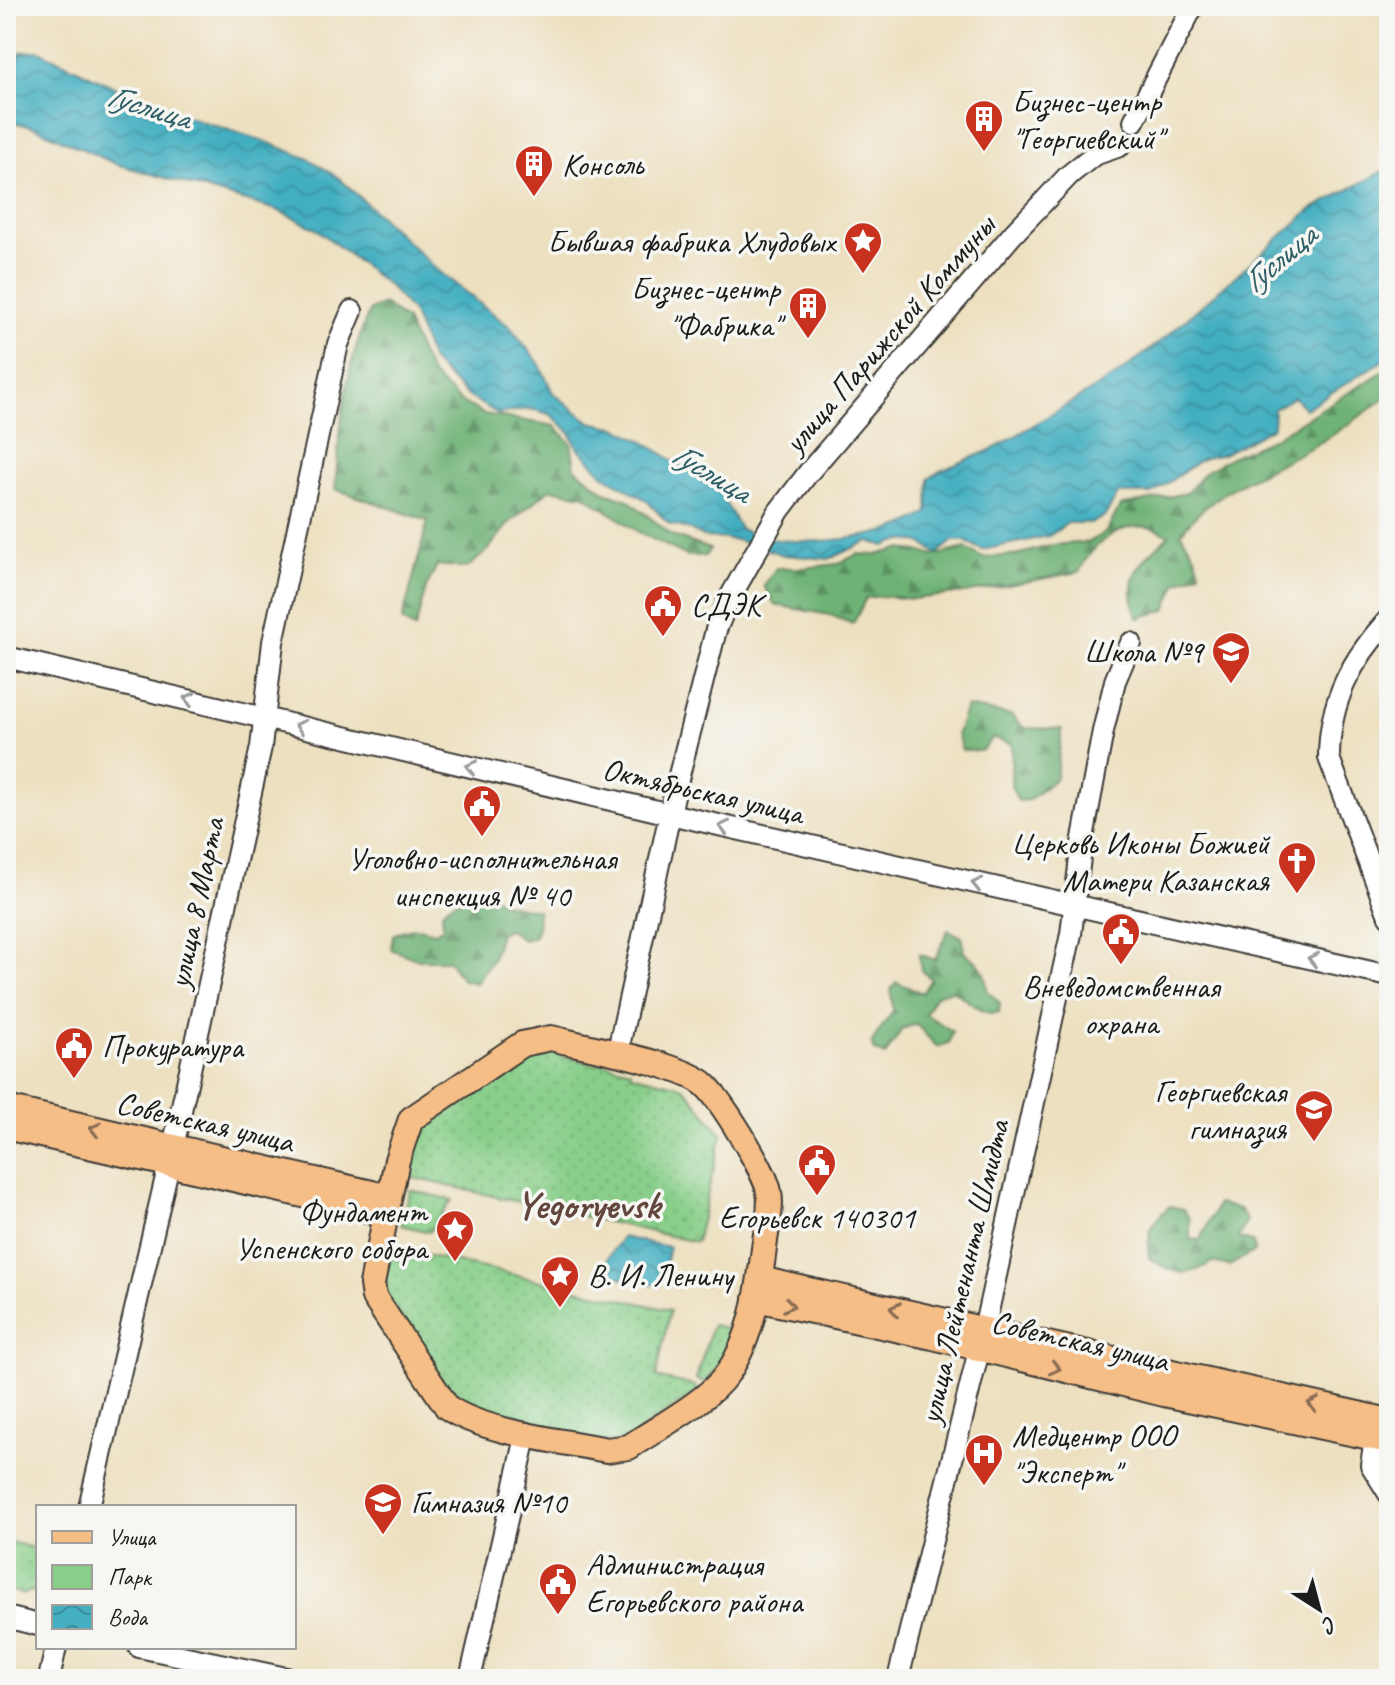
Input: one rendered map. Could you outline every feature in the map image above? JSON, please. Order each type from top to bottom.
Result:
[{"type":"main road","points":[[551,1038],[617,1055],[678,1071],[696,1078],[712,1091],[760,1169],[769,1193],[751,1323],[726,1376],[712,1391],[629,1447],[607,1450],[472,1422],[447,1407],[379,1308],[372,1284],[397,1160],[411,1119],[522,1044],[551,1038]]},
{"type":"main road","name":"Советская улица","points":[[6,1108],[170,1156]]},
{"type":"main road","name":"Советская улица","points":[[6,1127],[170,1156],[388,1205]]},
{"type":"main road","name":"Советская улица","points":[[758,1289],[982,1340],[1164,1394],[1384,1433]]},
{"type":"street","points":[[1134,121],[1193,6]]},
{"type":"street","name":"улица Парижской Коммуны","points":[[617,1055],[670,814],[716,630],[728,601],[779,511],[809,472],[1069,175],[1094,155],[1120,146]]},
{"type":"street","name":"улица 8 Марта","points":[[89,1505],[261,747],[273,642],[338,344],[352,311]]},
{"type":"street","points":[[1389,619],[1342,684],[1329,732],[1329,758],[1389,916]]},
{"type":"street","name":"улица Лейтенанта Шмидта","points":[[898,1679],[982,1340],[1068,948],[1081,849],[1103,731],[1115,681],[1131,643]]},
{"type":"street","name":"Октябрьская улица","points":[[6,657],[670,814],[1389,976]]},
{"type":"street","points":[[470,1679],[527,1433]]},
{"type":"street","points":[[1384,1433],[1371,1465],[1389,1494]]},
{"type":"street","points":[[6,1617],[36,1624]]},
{"type":"street","points":[[49,1679],[56,1649]]},
{"type":"street","points":[[148,1649],[291,1679]]},
{"type":"green space","points":[[384,304],[406,321],[431,375],[461,402],[484,414],[555,426],[571,443],[575,468],[605,492],[628,500],[673,536],[710,549],[705,556],[687,556],[640,533],[584,495],[550,489],[509,523],[487,551],[467,568],[437,565],[426,588],[415,629],[402,621],[428,521],[335,489],[341,420],[354,353],[370,310]]},
{"type":"green space","points":[[1389,368],[1389,396],[1321,442],[1227,492],[1194,517],[1181,533],[1195,556],[1200,572],[1177,583],[1166,610],[1138,618],[1133,603],[1136,571],[1169,535],[1142,527],[1116,532],[1105,539],[1086,559],[1079,572],[964,593],[913,599],[866,598],[853,624],[830,615],[775,605],[764,586],[776,568],[837,564],[858,554],[876,555],[899,549],[933,556],[965,548],[983,558],[1016,555],[1053,545],[1089,542],[1107,531],[1120,506],[1187,493],[1205,472],[1272,439]]},
{"type":"green space","points":[[966,707],[1011,715],[1024,728],[1062,729],[1056,778],[1029,800],[1018,801],[1011,786],[1012,744],[993,738],[981,751],[962,750],[957,733]]},
{"type":"green space","points":[[492,896],[506,904],[538,910],[537,931],[534,937],[523,940],[508,929],[500,933],[493,958],[476,983],[463,980],[448,960],[419,960],[391,949],[393,935],[398,932],[418,928],[434,932],[443,928],[442,911],[449,905],[460,900]]},
{"type":"green space","points":[[948,930],[962,937],[964,953],[982,968],[987,990],[1000,1003],[999,1012],[981,1010],[952,990],[936,995],[925,1014],[952,1031],[949,1043],[937,1047],[916,1024],[902,1029],[885,1056],[875,1051],[871,1043],[893,1011],[891,989],[896,982],[922,993],[931,979],[921,970],[919,954],[935,960]]},
{"type":"green space","points":[[528,1052],[549,1052],[597,1065],[599,1062],[631,1070],[631,1074],[684,1087],[722,1134],[696,1242],[570,1213],[567,1217],[559,1211],[405,1176],[417,1129]]},
{"type":"green space","points":[[410,1190],[452,1200],[429,1232],[401,1225]]},
{"type":"green space","points":[[1218,1204],[1239,1209],[1247,1221],[1238,1238],[1253,1242],[1255,1251],[1229,1266],[1212,1262],[1187,1273],[1173,1271],[1149,1258],[1151,1229],[1170,1206],[1183,1209],[1190,1219],[1190,1239],[1200,1240]]},
{"type":"green space","points":[[390,1247],[670,1310],[656,1377],[695,1386],[698,1391],[624,1441],[608,1443],[478,1416],[459,1404],[387,1297],[384,1274]]},
{"type":"green space","points":[[712,1325],[732,1329],[733,1333],[722,1360],[704,1383],[696,1379]]},
{"type":"green space","points":[[6,1541],[36,1548],[36,1590],[23,1594],[6,1589]]},
{"type":"water","name":"Гуслица","points":[[39,51],[152,105],[309,159],[339,178],[440,272],[511,328],[539,363],[553,393],[590,422],[618,428],[645,442],[720,492],[740,529],[766,538],[808,541],[852,538],[913,521],[928,512],[929,479],[940,471],[995,448],[1117,375],[1161,341],[1312,209],[1389,168],[1389,357],[1305,409],[1294,397],[1274,409],[1273,427],[1223,454],[1202,459],[1152,494],[1118,494],[1105,516],[1092,523],[1068,523],[1049,536],[982,550],[965,541],[953,541],[937,554],[913,541],[899,541],[885,546],[868,541],[829,559],[784,555],[736,540],[703,537],[689,529],[669,524],[646,500],[605,476],[578,448],[569,431],[550,414],[530,409],[498,414],[466,395],[432,362],[412,312],[388,285],[315,228],[277,210],[116,164],[34,127],[6,121],[6,73],[16,64],[21,52]]},
{"type":"water","points":[[622,1237],[669,1247],[660,1286],[598,1272]]},
{"type":"place","name":"Бизнес-центр \"Георгиевский\"","points":[[984,153]]},
{"type":"place","name":"Консоль","points":[[534,198]]},
{"type":"place","name":"Бывшая фабрика Хлудовых","points":[[863,275]]},
{"type":"place","name":"Бизнес-центр \"Фабрика\"","points":[[808,340]]},
{"type":"place","name":"СДЭК","points":[[663,638]]},
{"type":"place","name":"Школа №9","points":[[1231,685]]},
{"type":"place","name":"Уголовно-исполнительная инспекция № 40","points":[[482,838]]},
{"type":"place","name":"Церковь Иконы Божией Матери Казанская","points":[[1297,895]]},
{"type":"place","name":"Вневедомственная охрана","points":[[1121,966]]},
{"type":"place","name":"Прокуратура","points":[[74,1080]]},
{"type":"place","name":"Георгиевская гимназия","points":[[1314,1143]]},
{"type":"place","name":"Егорьевск 140301","points":[[817,1197]]},
{"type":"place","name":"Фундамент Успенского собора","points":[[455,1263]]},
{"type":"place","name":"В. И. Ленину","points":[[560,1309]]},
{"type":"place","name":"Медцентр ООО \"Эксперт\"","points":[[984,1487]]},
{"type":"place","name":"Гимназия №10","points":[[383,1536]]},
{"type":"place","name":"Администрация Егорьевского района","points":[[558,1616]]},
{"type":"district","name":"Yegoryevsk","points":[[588,1205]]}]
